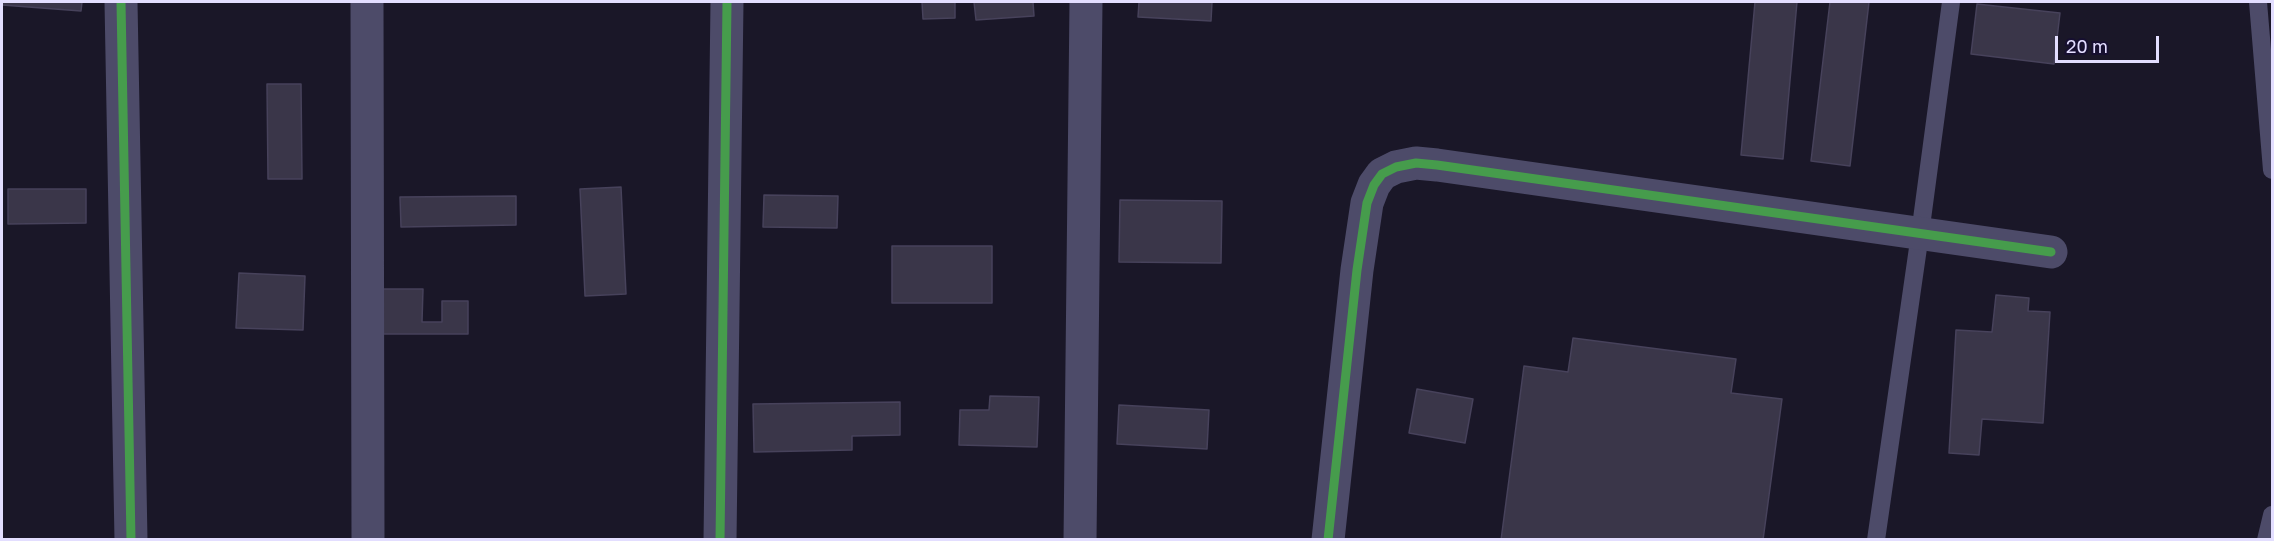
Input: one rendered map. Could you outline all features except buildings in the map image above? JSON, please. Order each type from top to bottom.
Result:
[{"type":"street","points":[[121,2],[131,540]]},
{"type":"street","points":[[367,2],[368,540]]},
{"type":"street","points":[[720,540],[727,2]]},
{"type":"street","points":[[1080,540],[1086,2]]},
{"type":"street","points":[[1328,540],[1357,270],[1367,203],[1374,185],[1382,174],[1395,167],[1416,163],[1426,164],[2051,252]]},
{"type":"lane","points":[[1876,540],[1951,2]]},
{"type":"lane","points":[[2258,2],[2272,170]]},
{"type":"lane","points":[[2266,540],[2272,515]]},
{"type":"cycle path","points":[[121,2],[131,540]]},
{"type":"cycle path","points":[[720,540],[727,2]]},
{"type":"cycle path","points":[[1328,540],[1357,270],[1367,203],[1374,185],[1382,174],[1396,167],[1416,163],[1437,165],[2051,252]]}]
